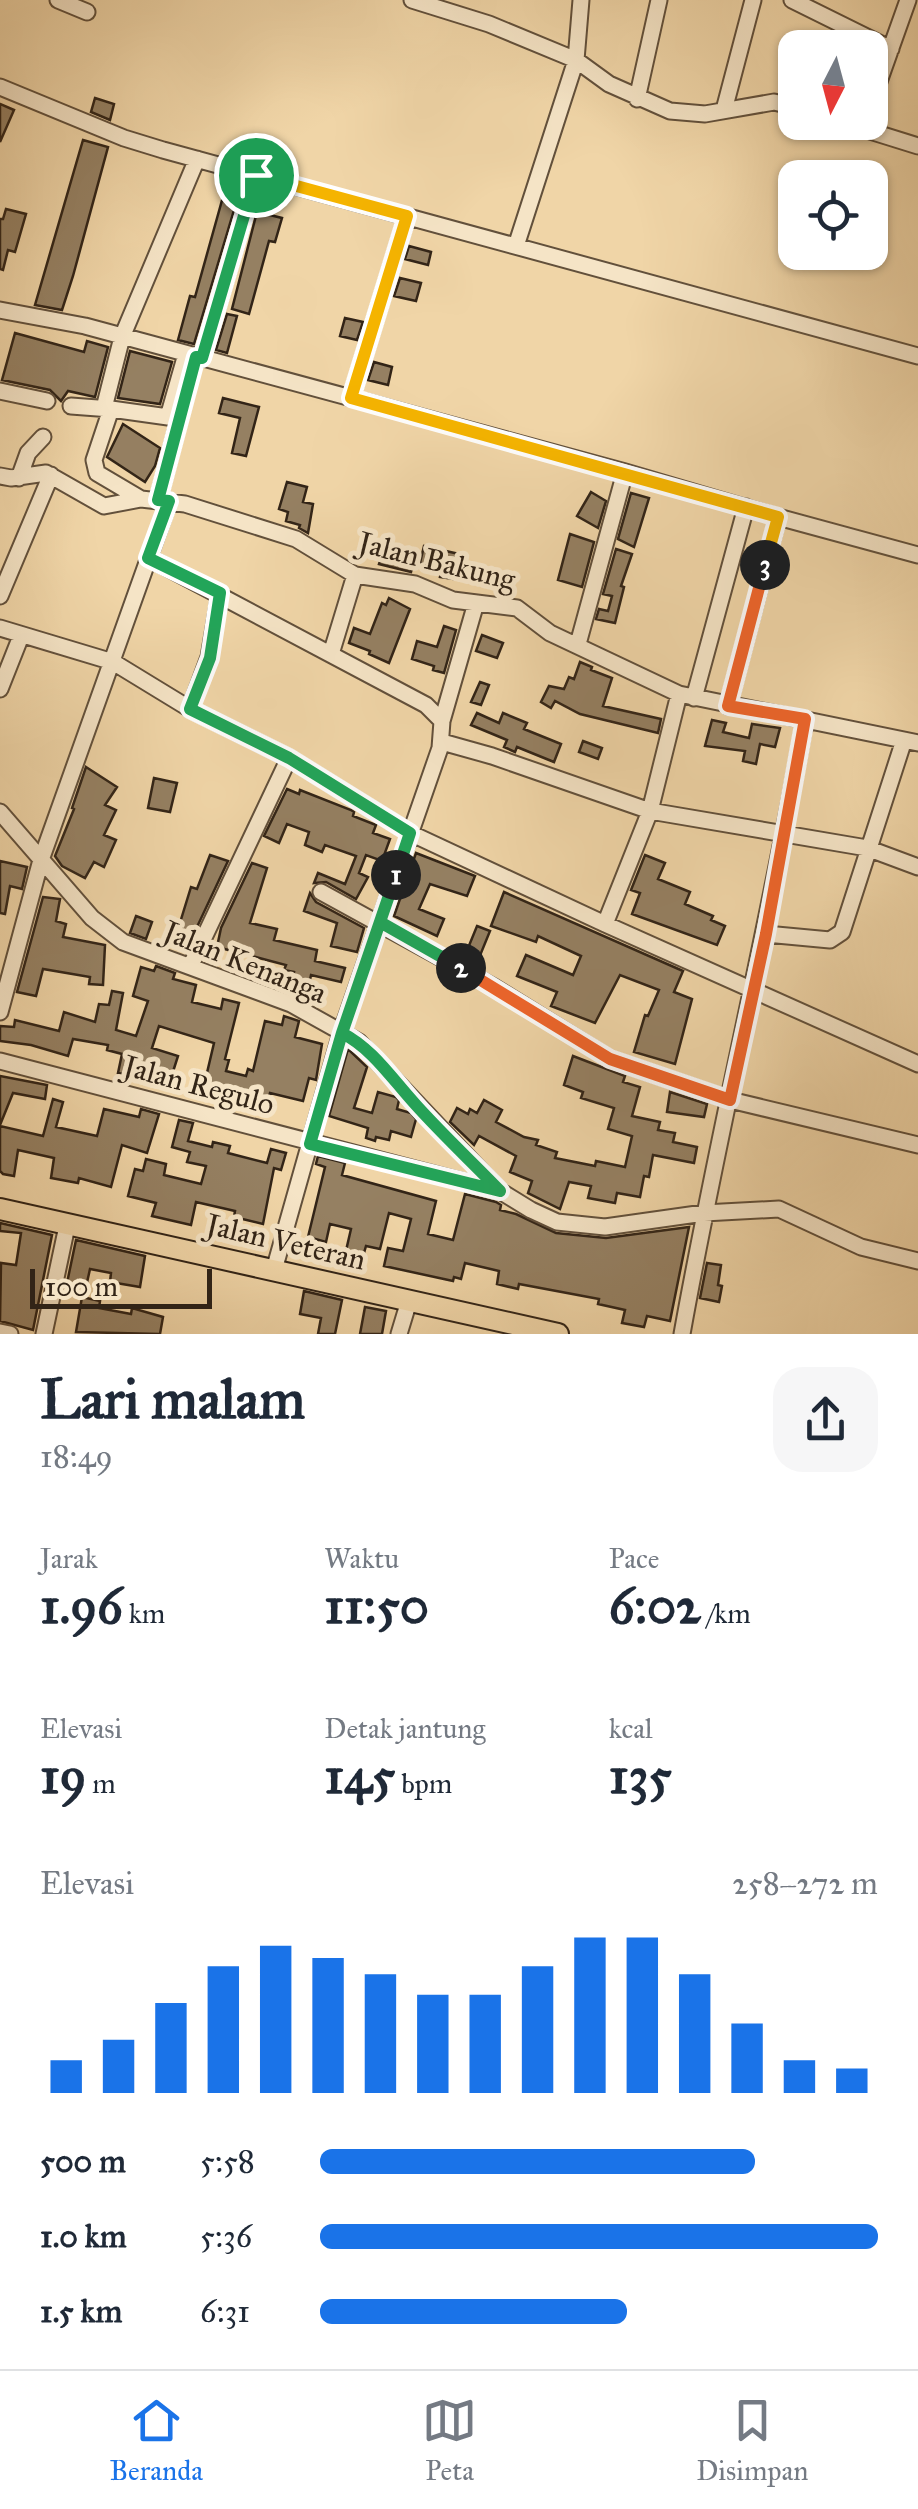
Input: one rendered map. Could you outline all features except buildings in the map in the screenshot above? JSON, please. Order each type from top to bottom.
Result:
[{"type":"main road","name":"Jalan Veteran","points":[[0,1209],[558,1334]]},
{"type":"street","points":[[58,0],[88,12]]},
{"type":"street","points":[[412,0],[489,24],[576,60],[638,99],[690,114],[778,103]]},
{"type":"street","points":[[516,246],[576,60],[581,0]]},
{"type":"street","points":[[638,99],[659,0]]},
{"type":"street","points":[[724,110],[753,0]]},
{"type":"street","points":[[792,0],[891,49]]},
{"type":"street","points":[[888,57],[908,0]]},
{"type":"street","points":[[0,87],[124,138],[918,356]]},
{"type":"street","points":[[888,135],[918,146]]},
{"type":"street","points":[[141,499],[95,470],[94,460],[122,337],[196,159]]},
{"type":"street","points":[[71,406],[166,419],[195,356],[256,175]]},
{"type":"street","points":[[351,398],[407,216]]},
{"type":"street","points":[[0,310],[85,326],[918,555]]},
{"type":"street","points":[[0,1012],[7,961],[148,558],[195,356]]},
{"type":"street","points":[[0,390],[47,401]]},
{"type":"street","points":[[18,478],[28,454],[43,437]]},
{"type":"street","points":[[0,476],[18,478],[39,472],[51,476],[0,596]]},
{"type":"street","points":[[578,644],[625,472]]},
{"type":"street","name":"Jalan Bakung","points":[[51,476],[104,506],[141,499],[164,501],[296,539],[355,575],[415,584],[445,598],[518,608],[550,634],[578,644],[647,682],[687,696],[911,742]]},
{"type":"street","points":[[605,924],[650,810],[746,507]]},
{"type":"street","points":[[728,706],[778,517]]},
{"type":"street","points":[[148,558],[426,704],[442,721]]},
{"type":"street","points":[[332,654],[355,575]]},
{"type":"street","points":[[190,709],[210,658],[220,593]]},
{"type":"street","points":[[274,1270],[342,1033],[442,742],[442,721],[476,603]]},
{"type":"street","points":[[0,628],[113,662],[190,709],[289,758],[410,833],[918,1064]]},
{"type":"street","points":[[0,689],[21,636]]},
{"type":"street","points":[[682,1334],[704,1212],[766,934],[805,719]]},
{"type":"street","points":[[442,742],[650,810],[867,848],[918,867]]},
{"type":"street","points":[[766,934],[830,940],[842,932],[867,848],[911,742]]},
{"type":"street","points":[[191,965],[289,758]]},
{"type":"street","name":"Jalan Kenanga","points":[[0,812],[92,918],[123,942],[291,1004],[359,1042],[500,1191],[557,1222],[635,1225],[704,1212],[779,1209],[861,1247],[918,1261]]},
{"type":"street","points":[[320,892],[494,987],[610,1059],[730,1100],[918,1145]]},
{"type":"street","name":"Jalan Regulo","points":[[0,1060],[500,1191]]},
{"type":"street","points":[[44,1334],[67,1226]]},
{"type":"street","points":[[399,1334],[408,1301]]},
{"type":"street","points":[[0,1332],[10,1334]]},
{"type":"route","points":[[256,175],[202,358],[196,357],[158,500],[169,501],[148,558],[220,593],[210,658],[190,709],[289,758],[410,833],[342,1033],[310,1144],[500,1191],[376,1058],[342,1033],[380,922],[610,1059],[730,1100],[766,934],[805,719],[728,706],[778,517],[351,398],[407,216],[256,175]]}]
